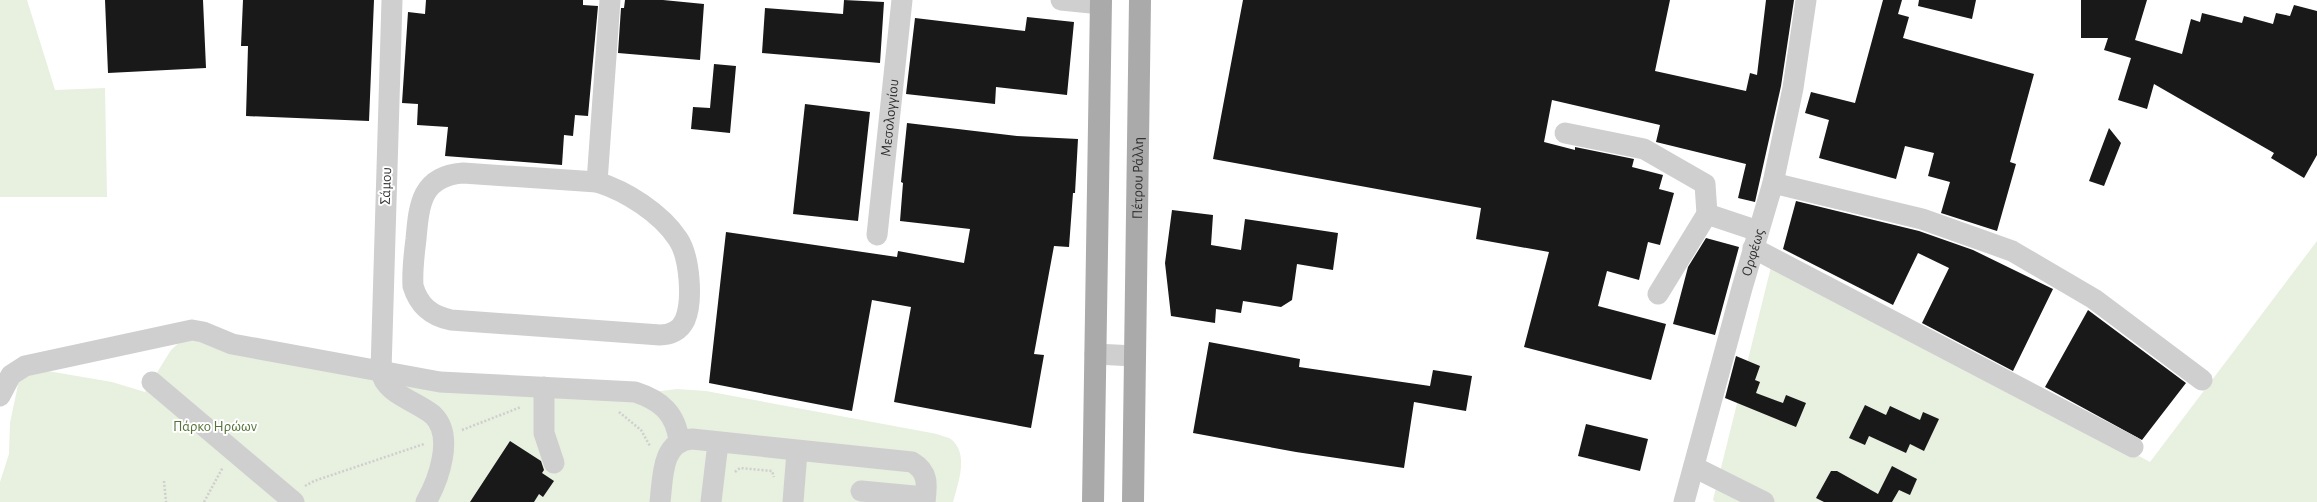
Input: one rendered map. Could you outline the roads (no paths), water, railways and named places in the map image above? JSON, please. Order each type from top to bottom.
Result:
[{"type":"main road","name":"Πέτρου Ράλλη","points":[[1133,502],[1140,0]]},
{"type":"main road","points":[[1093,502],[1101,2]]},
{"type":"street","name":"Σάμου","points":[[381,371],[392,0]]},
{"type":"street","points":[[597,182],[610,0]]},
{"type":"street","name":"Μεσολογγίου","points":[[877,235],[902,0]]},
{"type":"street","points":[[1061,0],[1101,2]]},
{"type":"street","name":"Ορφέως","points":[[1684,502],[1773,182],[1792,88],[1806,0]]},
{"type":"street","points":[[1564,134],[1644,149],[1705,184],[1708,214],[1658,294]]},
{"type":"street","points":[[463,173],[597,182],[616,188],[634,198],[664,223],[679,240],[687,261],[689,283],[685,320],[675,332],[660,335],[451,320],[440,318],[422,306],[413,286],[413,266],[418,211],[426,191],[433,183],[442,177],[463,173]]},
{"type":"street","points":[[1773,182],[1922,219],[2012,252],[2094,299],[2202,380]]},
{"type":"street","points":[[1708,214],[2133,447]]},
{"type":"street","points":[[0,396],[11,375],[25,366],[186,330],[203,332],[232,344],[446,382],[543,391],[635,392],[660,402],[671,414],[679,442]]},
{"type":"street","points":[[1095,354],[1135,356]]},
{"type":"street","points":[[381,371],[382,377],[388,386],[433,415],[440,431],[442,460],[438,479],[426,502]]},
{"type":"street","points":[[152,382],[230,450],[294,502]]},
{"type":"street","points":[[543,391],[544,433],[554,463]]},
{"type":"street","points":[[660,502],[663,476],[669,452],[679,442],[692,439],[797,452],[912,462],[918,466],[927,480],[925,499],[861,497],[864,458]]},
{"type":"street","points":[[711,502],[718,443]]},
{"type":"street","points":[[793,502],[797,452]]},
{"type":"street","points":[[1694,467],[1764,502]]},
{"type":"park label","name":"Πάρκο Ηρώων","points":[[215,426]]}]
